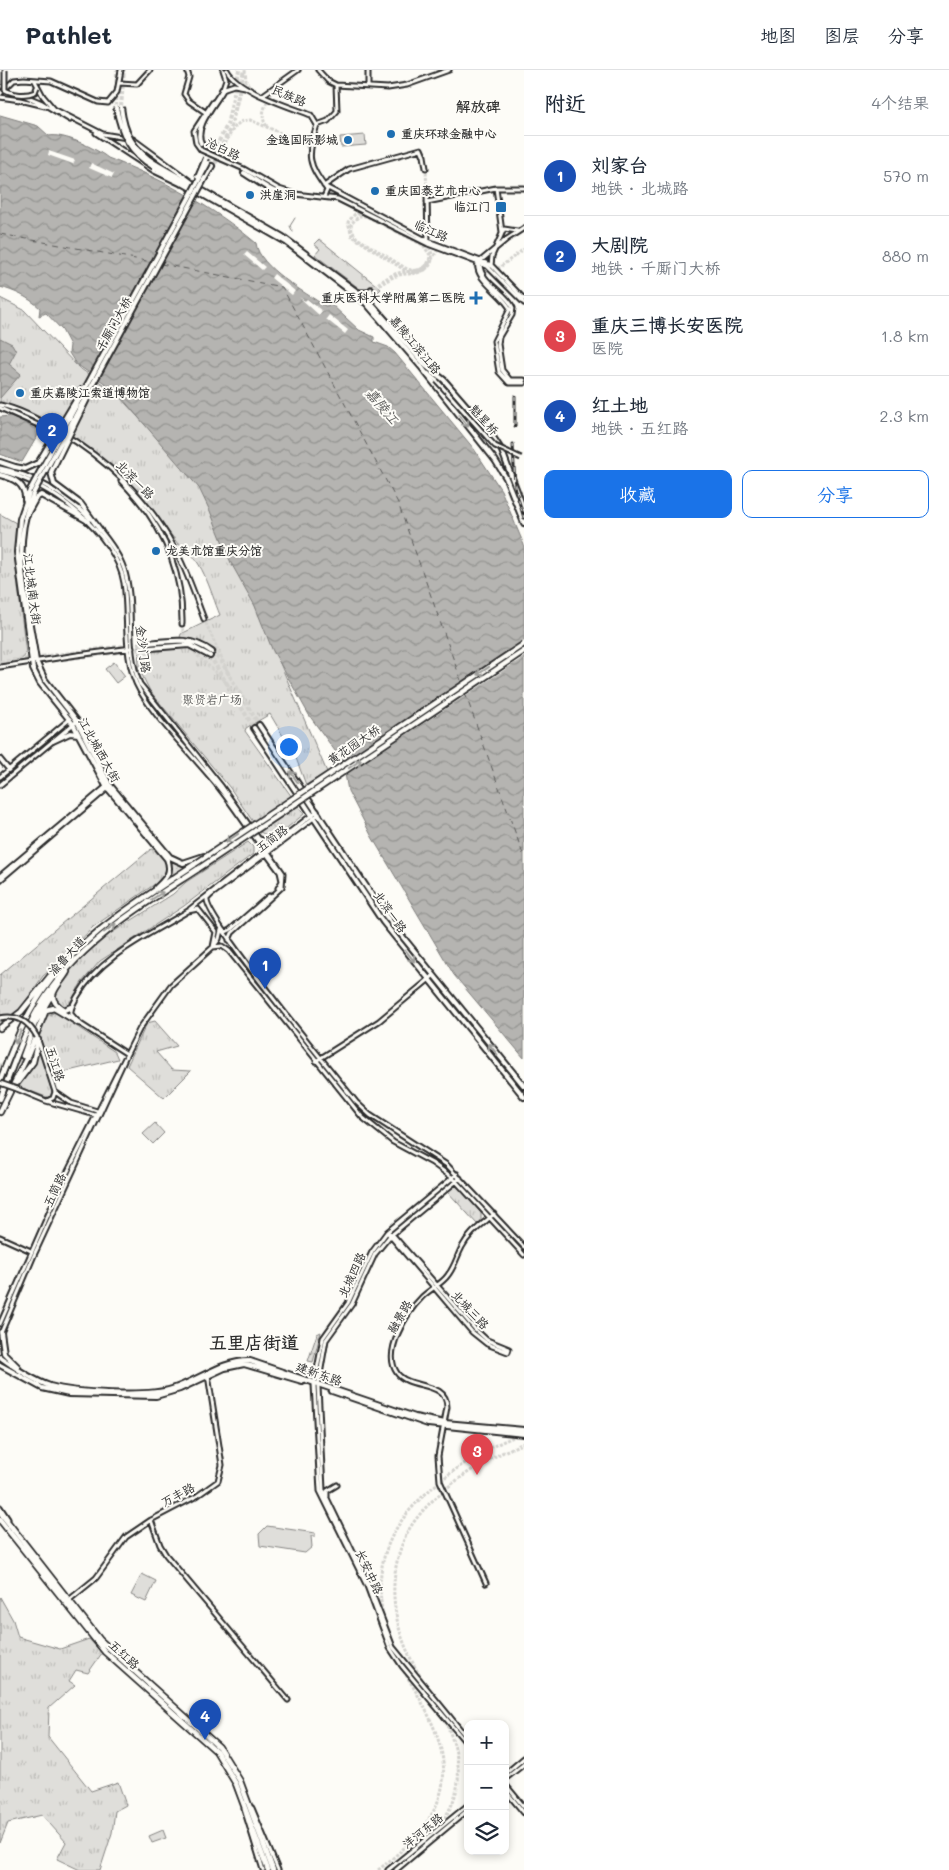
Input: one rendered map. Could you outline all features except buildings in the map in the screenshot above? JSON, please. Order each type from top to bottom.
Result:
[{"type":"highway","name":"黄花园大桥","points":[[194,862],[524,644]]},
{"type":"highway","name":"黄花园大桥","points":[[198,868],[524,651]]},
{"type":"highway","name":"渝鲁大道","points":[[0,1081],[31,1010],[63,963],[100,928],[194,862]]},
{"type":"highway","name":"渝鲁大道","points":[[0,1099],[40,1006],[53,985],[74,960],[117,923],[198,868]]},
{"type":"highway","points":[[23,1056],[35,1023],[74,960]]},
{"type":"highway","points":[[0,1028],[18,1016],[42,984],[63,963]]},
{"type":"highway","points":[[53,992],[52,999],[56,1005],[66,1010],[71,1008]]},
{"type":"highway","points":[[0,1112],[28,1055],[46,1010],[51,1008],[58,1010],[79,1023]]},
{"type":"highway","points":[[10,1092],[33,1062],[38,1039]]},
{"type":"highway","name":"五红路","points":[[0,1512],[108,1648],[213,1740],[231,1764],[254,1826]]},
{"type":"highway","name":"五红路","points":[[0,1520],[105,1652],[216,1750],[243,1796]]},
{"type":"highway","points":[[254,1826],[268,1870]]},
{"type":"highway","points":[[254,1826],[273,1870]]},
{"type":"main road","points":[[5,70],[6,90],[22,94],[48,107]]},
{"type":"main road","points":[[0,96],[18,79],[36,84],[51,81],[102,104],[113,99],[119,84],[121,70]]},
{"type":"main road","points":[[119,84],[137,84],[150,70]]},
{"type":"main road","points":[[187,70],[188,77],[184,94],[205,112]]},
{"type":"main road","name":"民族路","points":[[225,70],[232,78],[245,87],[311,115],[316,120],[317,125]]},
{"type":"main road","name":"民族路","points":[[223,89],[226,79],[225,70]]},
{"type":"main road","points":[[263,95],[298,70]]},
{"type":"main road","points":[[318,70],[336,85],[368,87],[398,87],[449,70]]},
{"type":"main road","points":[[368,70],[368,87]]},
{"type":"main road","points":[[22,94],[33,93],[36,84]]},
{"type":"main road","name":"嘉陵江滨江路","points":[[36,84],[54,109],[114,138],[133,139],[204,190]]},
{"type":"main road","points":[[201,143],[198,135],[201,124],[223,89],[234,85],[245,87]]},
{"type":"main road","points":[[324,198],[327,193],[315,175],[309,155],[317,125],[328,121],[337,111],[336,85]]},
{"type":"main road","points":[[8,88],[11,98]]},
{"type":"main road","name":"沧白路","points":[[223,89],[205,112],[194,131],[196,143],[201,150],[295,194],[324,198]]},
{"type":"main road","points":[[0,96],[48,107]]},
{"type":"main road","name":"嘉陵江滨江路","points":[[121,106],[125,129],[135,148],[156,164],[204,190],[282,238],[368,300],[491,434],[502,451],[524,510]]},
{"type":"main road","name":"嘉陵江滨江路","points":[[48,107],[114,144],[154,171],[195,189]]},
{"type":"main road","name":"嘉陵江滨江路","points":[[116,107],[126,142],[144,161],[282,238],[360,298],[424,370],[495,460],[506,478],[524,523]]},
{"type":"main road","points":[[114,138],[112,140],[114,144]]},
{"type":"main road","points":[[324,186],[349,169],[421,150],[426,168]]},
{"type":"main road","name":"千厮门大桥","points":[[32,491],[209,162],[98,370]]},
{"type":"main road","points":[[244,172],[278,193],[288,196],[295,194]]},
{"type":"main road","name":"临江路","points":[[324,186],[428,241],[480,263]]},
{"type":"main road","points":[[428,202],[496,188],[524,188]]},
{"type":"main road","points":[[486,277],[486,272],[491,267],[492,256],[502,232],[496,188]]},
{"type":"main road","points":[[427,196],[428,241]]},
{"type":"main road","name":"临江路","points":[[324,198],[338,199],[428,244],[491,267],[524,301]]},
{"type":"main road","points":[[502,232],[507,228],[518,231]]},
{"type":"main road","points":[[524,228],[497,246],[480,263],[478,270],[510,309],[495,338],[499,372],[509,383],[524,382]]},
{"type":"main road","points":[[480,263],[481,272],[510,302],[513,308],[498,340],[502,370],[510,380],[524,382]]},
{"type":"main road","points":[[359,292],[372,290],[368,300]]},
{"type":"main road","points":[[0,462],[26,469],[38,463],[98,370]]},
{"type":"main road","points":[[98,370],[51,472],[54,484],[81,504],[100,530]]},
{"type":"main road","name":"魁星桥","points":[[424,370],[438,381],[495,446],[522,459]]},
{"type":"main road","name":"北滨一路","points":[[0,406],[40,421],[68,437],[86,449],[133,489],[175,548],[204,619]]},
{"type":"main road","name":"北滨一路","points":[[0,406],[39,423],[84,450],[132,492],[163,537],[175,564],[182,594],[182,624]]},
{"type":"main road","points":[[0,471],[16,480],[22,486],[25,493],[22,510]]},
{"type":"main road","name":"金沙门路","points":[[0,471],[44,490],[72,507],[88,521],[112,551],[121,570],[135,671],[143,690],[222,788],[257,836],[266,852]]},
{"type":"main road","name":"金沙门路","points":[[0,471],[36,482],[64,498],[84,513],[100,530],[114,550],[124,569],[128,590],[132,672],[141,692],[220,789],[266,852]]},
{"type":"main road","name":"江北城南大街","points":[[32,491],[22,510],[18,527],[17,552],[34,661]]},
{"type":"main road","name":"江北城南大街","points":[[32,491],[23,519],[20,551],[34,661]]},
{"type":"main road","points":[[23,519],[34,501],[41,495],[88,521]]},
{"type":"main road","points":[[210,656],[189,645],[150,646],[187,640],[196,642],[212,652]]},
{"type":"main road","points":[[0,668],[34,661],[131,648]]},
{"type":"main road","name":"江北城西大街","points":[[34,661],[45,680],[74,716],[79,735],[108,786],[169,863],[168,876],[150,893]]},
{"type":"main road","name":"江北城西大街","points":[[34,661],[40,683],[70,719],[75,722],[108,786],[170,856],[183,863],[194,862]]},
{"type":"main road","points":[[0,777],[74,716]]},
{"type":"main road","points":[[0,785],[75,722]]},
{"type":"main road","name":"北滨一路","points":[[259,725],[386,914],[433,976],[524,1086]]},
{"type":"main road","name":"北滨一路","points":[[254,728],[383,922],[524,1097]]},
{"type":"main road","points":[[53,741],[70,732],[79,735]]},
{"type":"main road","points":[[0,759],[9,770]]},
{"type":"main road","points":[[0,876],[108,786]]},
{"type":"main road","points":[[0,880],[108,786]]},
{"type":"main road","name":"五简路","points":[[71,1008],[85,985],[103,964],[188,912],[199,900],[318,813]]},
{"type":"main road","name":"五简路","points":[[206,902],[211,895],[313,816]]},
{"type":"main road","points":[[257,836],[266,842],[278,841]]},
{"type":"main road","points":[[221,930],[226,932],[230,930],[280,886],[282,877],[280,872],[266,852]]},
{"type":"main road","points":[[229,941],[232,933],[283,885],[282,870],[266,852]]},
{"type":"main road","points":[[199,900],[200,905],[206,902],[229,941],[356,1102],[370,1115],[436,1156],[459,1176],[524,1247]]},
{"type":"main road","points":[[188,912],[196,909],[200,911],[216,932],[213,947],[222,946],[229,951],[352,1106],[377,1130],[455,1180],[524,1255]]},
{"type":"main road","name":"五简路","points":[[0,1324],[31,1251],[140,1028],[166,991],[213,947],[219,939],[221,930]]},
{"type":"main road","points":[[316,1061],[379,1021],[433,976]]},
{"type":"main road","points":[[71,1008],[71,1014],[79,1023],[127,1054]]},
{"type":"main road","name":"五江路","points":[[0,1018],[11,1017],[21,1019],[31,1027],[38,1039],[55,1092],[71,1103],[98,1113]]},
{"type":"main road","points":[[0,1081],[46,1101],[98,1113]]},
{"type":"main road","points":[[46,1101],[53,1098],[55,1092]]},
{"type":"main road","name":"五简路","points":[[1,1334],[98,1113]]},
{"type":"main road","name":"北城四路","points":[[316,1384],[329,1334],[352,1304],[370,1261],[389,1234],[459,1176]]},
{"type":"main road","name":"融景路","points":[[444,1425],[447,1403],[443,1396],[436,1389],[402,1377],[392,1361],[396,1338],[414,1307],[449,1274],[466,1239],[494,1214]]},
{"type":"main road","name":"北城三路","points":[[389,1234],[479,1338],[508,1352],[509,1349],[487,1340],[435,1287]]},
{"type":"main road","points":[[0,1238],[31,1251]]},
{"type":"main road","points":[[1,1334],[5,1356],[30,1376]]},
{"type":"main road","name":"建新东路","points":[[0,1357],[44,1384],[64,1389],[149,1394],[172,1389],[225,1368],[244,1364],[316,1384],[413,1420],[444,1425],[524,1432]]},
{"type":"main road","points":[[0,1366],[6,1368],[6,1365],[14,1367]]},
{"type":"main road","name":"建新东路","points":[[6,1368],[42,1388],[69,1394],[156,1396],[180,1389],[208,1375]]},
{"type":"main road","name":"万丰路","points":[[69,1600],[96,1578],[122,1540],[151,1520],[209,1488],[221,1475],[222,1465],[208,1375]]},
{"type":"main road","name":"长安中路","points":[[316,1384],[321,1484],[369,1585],[393,1647],[464,1734]]},
{"type":"main road","name":"长安中路","points":[[316,1384],[320,1491],[367,1586],[390,1648],[464,1740]]},
{"type":"main road","points":[[444,1425],[438,1456],[440,1482],[486,1584]]},
{"type":"main road","points":[[329,1502],[327,1492],[337,1485]]},
{"type":"main road","name":"五红路","points":[[0,1507],[14,1530]]},
{"type":"main road","points":[[151,1520],[160,1545],[166,1555],[288,1700]]},
{"type":"main road","points":[[2,1527],[17,1541]]},
{"type":"main road","points":[[509,1771],[524,1758]]},
{"type":"main road","points":[[509,1776],[524,1764]]},
{"type":"main road","points":[[509,1789],[524,1807]]},
{"type":"main road","points":[[509,1795],[524,1813]]},
{"type":"main road","name":"五红路","points":[[243,1796],[248,1829],[264,1870]]},
{"type":"main road","name":"五红路","points":[[243,1796],[260,1824],[278,1870]]},
{"type":"main road","name":"洋河东路","points":[[388,1870],[464,1808]]},
{"type":"main road","name":"洋河东路","points":[[397,1870],[464,1813]]},
{"type":"green space","points":[[365,135],[366,145],[341,147],[340,137]]},
{"type":"green space","points":[[319,239],[381,289],[372,298],[315,255],[320,249],[314,244]]},
{"type":"green space","name":"聚贤岩广场","points":[[0,298],[24,310],[78,367],[116,393],[205,490],[327,772],[306,785],[296,758],[270,714],[246,728],[245,731],[304,814],[277,836],[272,838],[260,832],[230,788],[150,691],[139,669],[138,642],[149,641],[152,649],[187,647],[210,658],[215,652],[201,642],[180,637],[181,634],[220,615],[199,565],[186,549],[178,544],[151,509],[109,466],[75,440],[43,420],[22,409],[0,403]]},
{"type":"green space","points":[[0,514],[16,523],[14,552],[26,654],[23,658],[0,665]]},
{"type":"green space","points":[[114,662],[125,676],[116,683],[105,669]]},
{"type":"green space","points":[[248,842],[253,847],[253,854],[184,906],[100,961],[82,982],[68,1006],[58,1003],[55,997],[56,993],[74,965],[110,934],[173,894],[186,882]]},
{"type":"green space","points":[[151,849],[157,850],[164,860],[167,869],[165,877],[93,927],[60,962],[43,976],[20,1009],[0,1025],[0,975]]},
{"type":"green space","points":[[170,859],[189,865],[169,878],[171,869]]},
{"type":"green space","points":[[55,1012],[115,1052],[118,1059],[52,1075],[39,1035],[45,1017]]},
{"type":"green space","points":[[155,1021],[177,1046],[156,1052],[172,1070],[191,1071],[164,1098],[127,1066],[147,1023]]},
{"type":"green space","points":[[40,1051],[52,1092],[49,1098],[17,1086]]},
{"type":"green space","points":[[155,1123],[164,1133],[153,1144],[143,1134]]},
{"type":"green space","points":[[453,1185],[458,1186],[481,1213],[481,1221],[477,1224],[447,1191]]},
{"type":"green space","points":[[321,1332],[313,1362],[308,1361],[317,1334]]},
{"type":"green space","points":[[267,1526],[315,1533],[315,1536],[311,1536],[312,1547],[305,1553],[260,1546],[259,1534]]},
{"type":"green space","points":[[142,1574],[156,1581],[146,1602],[131,1595]]},
{"type":"green space","points":[[0,1597],[13,1620],[18,1637],[60,1649],[89,1639],[102,1653],[88,1673],[76,1670],[69,1681],[75,1685],[49,1708],[48,1737],[91,1791],[118,1782],[126,1805],[115,1811],[112,1833],[100,1870],[80,1870],[57,1859],[66,1842],[42,1815],[8,1823],[0,1843]]},
{"type":"green space","points":[[163,1830],[166,1838],[152,1843],[149,1836]]},
{"type":"water","name":"嘉陵江","points":[[0,115],[38,126],[49,136],[71,139],[88,146],[108,158],[167,184],[222,217],[256,243],[265,261],[284,279],[325,306],[332,305],[359,330],[374,337],[374,342],[388,347],[395,353],[474,449],[501,490],[524,545],[524,1058],[454,975],[372,837],[348,791],[343,762],[309,715],[272,649],[255,606],[231,563],[199,488],[115,390],[76,364],[69,353],[70,345],[62,330],[46,313],[39,316],[40,308],[31,301],[0,287]]},
{"type":"water","points":[[0,338],[12,344],[16,351],[9,364],[21,374],[0,398]]},
{"type":"water","points":[[11,416],[41,430],[22,462],[0,454],[0,417]]},
{"type":"pier","points":[[49,151],[75,160],[73,164],[48,155]]},
{"type":"pier","points":[[91,163],[114,174],[112,178],[89,168]]},
{"type":"pier","points":[[189,192],[197,198],[98,382],[88,376]]},
{"type":"pier","points":[[247,252],[265,267],[262,270],[244,255]]},
{"type":"pier","points":[[274,274],[295,291],[292,295],[271,278]]},
{"type":"pier","points":[[299,297],[305,301],[307,299],[322,311],[319,315]]},
{"type":"pier","points":[[329,315],[348,330],[345,334],[326,319]]},
{"type":"pier","points":[[524,640],[524,657],[344,776],[340,762]]},
{"type":"waterway","points":[[293,232],[290,226],[295,218]]},
{"type":"ferry route","points":[[0,234],[152,262]]},
{"type":"ferry route","points":[[161,264],[282,287],[398,503],[464,689]]},
{"type":"ferry route","points":[[465,693],[524,857]]},
{"type":"tunnel","points":[[116,107],[117,70]]},
{"type":"tunnel","points":[[121,107],[124,70]]},
{"type":"tunnel","points":[[208,163],[227,125],[239,70]]},
{"type":"tunnel","points":[[212,166],[231,127],[244,70]]},
{"type":"tunnel","points":[[245,70],[246,81],[253,91]]},
{"type":"tunnel","points":[[279,82],[291,74]]},
{"type":"tunnel","points":[[267,126],[263,117],[267,102],[274,88]]},
{"type":"tunnel","points":[[225,144],[237,125],[250,120],[302,142],[311,151],[316,171]]},
{"type":"tunnel","points":[[201,143],[208,152],[206,158]]},
{"type":"tunnel","points":[[214,162],[228,160],[244,173]]},
{"type":"tunnel","points":[[426,168],[427,196]]},
{"type":"tunnel","points":[[326,189],[337,198]]},
{"type":"tunnel","points":[[364,213],[355,214],[348,222],[352,236],[406,271],[413,273],[425,270],[439,248]]},
{"type":"tunnel","points":[[371,289],[395,274],[400,273],[412,271],[417,270],[422,268],[426,266],[430,255],[423,245],[366,216],[359,216],[351,224],[352,231],[357,238],[407,269],[413,270],[416,270],[419,270],[423,268],[426,266],[428,264]]},
{"type":"tunnel","points":[[372,291],[393,277],[417,273],[429,267],[432,255],[426,243]]},
{"type":"tunnel","points":[[468,259],[477,269],[492,273],[524,249]]},
{"type":"tunnel","points":[[204,619],[230,677]]},
{"type":"tunnel","points":[[182,624],[184,634],[193,651],[229,686]]},
{"type":"tunnel","points":[[0,662],[149,643]]},
{"type":"tunnel","points":[[47,661],[151,648]]},
{"type":"tunnel","points":[[212,652],[221,661],[259,725]]},
{"type":"tunnel","points":[[210,656],[254,728]]},
{"type":"tunnel","points":[[0,1065],[13,1065],[23,1056]]},
{"type":"tunnel","points":[[384,1621],[381,1597],[381,1576],[384,1556],[391,1538],[401,1521],[414,1505],[448,1475],[483,1452],[521,1434]]},
{"type":"tunnel","points":[[427,1687],[408,1653],[397,1618],[394,1580],[403,1542],[411,1526],[423,1511],[454,1482],[490,1459],[524,1443]]},
{"type":"tunnel","points":[[378,1870],[407,1845],[427,1822],[439,1799],[444,1776],[441,1752],[433,1726],[401,1667]]},
{"type":"tunnel","points":[[437,1703],[464,1737]]},
{"type":"tunnel","points":[[433,1832],[452,1805],[458,1777],[455,1747],[443,1716]]},
{"type":"tunnel","points":[[509,1791],[514,1797]]},
{"type":"tunnel","points":[[392,1870],[421,1844]]},
{"type":"railway","points":[[31,491],[209,165]]},
{"type":"railway","points":[[515,396],[515,426]]},
{"type":"railway","points":[[513,444],[515,488],[524,518]]},
{"type":"place","name":"重庆环球金融中心","points":[[391,134]]},
{"type":"place","name":"金逸国际影城","points":[[348,140]]},
{"type":"place","name":"重庆国泰艺术中心","points":[[375,191]]},
{"type":"place","name":"洪崖洞","points":[[250,195]]},
{"type":"place","name":"临江门","points":[[501,207]]},
{"type":"place","name":"重庆医科大学附属第二医院","points":[[476,298]]},
{"type":"place","name":"重庆嘉陵江索道博物馆","points":[[20,393]]},
{"type":"place","name":"大剧院","points":[[52,454]]},
{"type":"place","name":"龙美术馆重庆分馆","points":[[156,551]]},
{"type":"place","name":"刘家台","points":[[265,989]]},
{"type":"place","name":"重庆三博长安医院","points":[[477,1475]]},
{"type":"place","name":"红土地","points":[[205,1740]]},
{"type":"district","name":"解放碑","points":[[478,107]]},
{"type":"district","name":"五里店街道","points":[[254,1343]]}]
